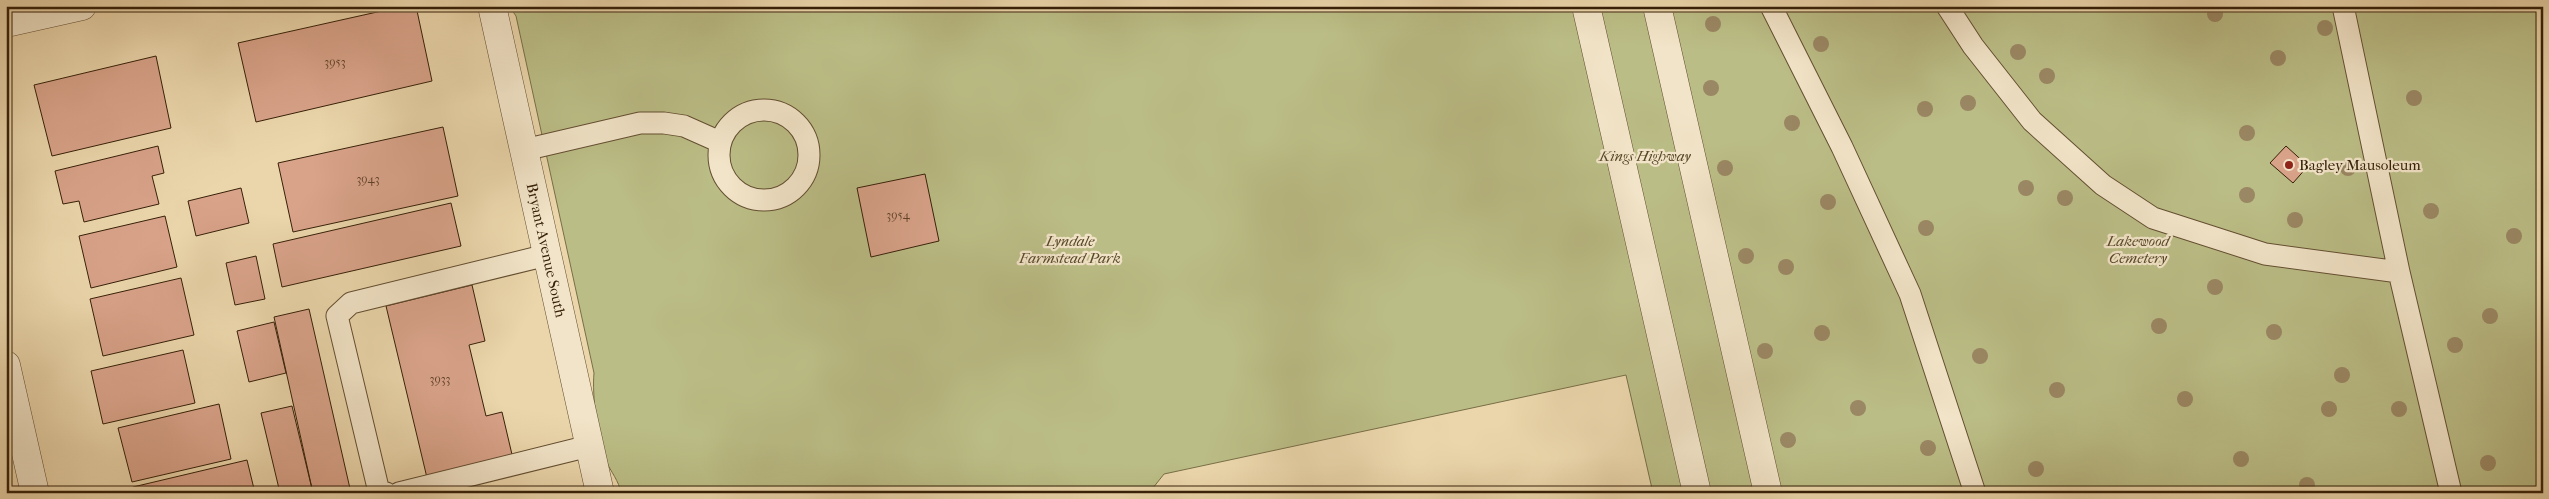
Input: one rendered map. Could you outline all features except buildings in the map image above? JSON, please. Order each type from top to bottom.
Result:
[{"type":"street","points":[[6,23],[82,6]]},
{"type":"street","name":"Bryant Avenue South","points":[[492,6],[600,493]]},
{"type":"street","points":[[1586,6],[1697,493]]},
{"type":"street","points":[[1657,6],[1768,493]]},
{"type":"street","points":[[6,365],[35,493]]},
{"type":"lane","points":[[1770,6],[1842,147],[1910,294],[1975,493]]},
{"type":"lane","points":[[1947,6],[1973,46],[2032,121],[2103,186],[2153,218],[2265,254],[2399,272]]},
{"type":"lane","points":[[2343,6],[2399,272],[2451,493]]},
{"type":"lane","points":[[768,109],[788,116],[803,130],[810,149],[808,170],[798,187],[780,198],[761,201],[741,195],[726,181],[719,162],[720,142],[731,124],[748,112],[768,109]]},
{"type":"lane","points":[[524,150],[640,124],[664,123],[684,126],[720,142]]},
{"type":"lane","points":[[386,493],[379,492],[337,316],[351,303],[547,256]]},
{"type":"lane","points":[[399,493],[589,446]]},
{"type":"green space","points":[[509,6],[2543,6],[2543,493],[1653,493],[1626,375],[1164,474],[1149,493],[621,493],[606,461],[600,442],[595,405],[594,373],[516,16]]},
{"type":"place","name":"Bagley Mausoleum","points":[[2289,165]]},
{"type":"park label","name":"Kings Highway","points":[[1645,156]]},
{"type":"park label","name":"Lyndale Farmstead Park","points":[[1070,250]]},
{"type":"park label","name":"Lakewood Cemetery","points":[[2138,250]]}]
